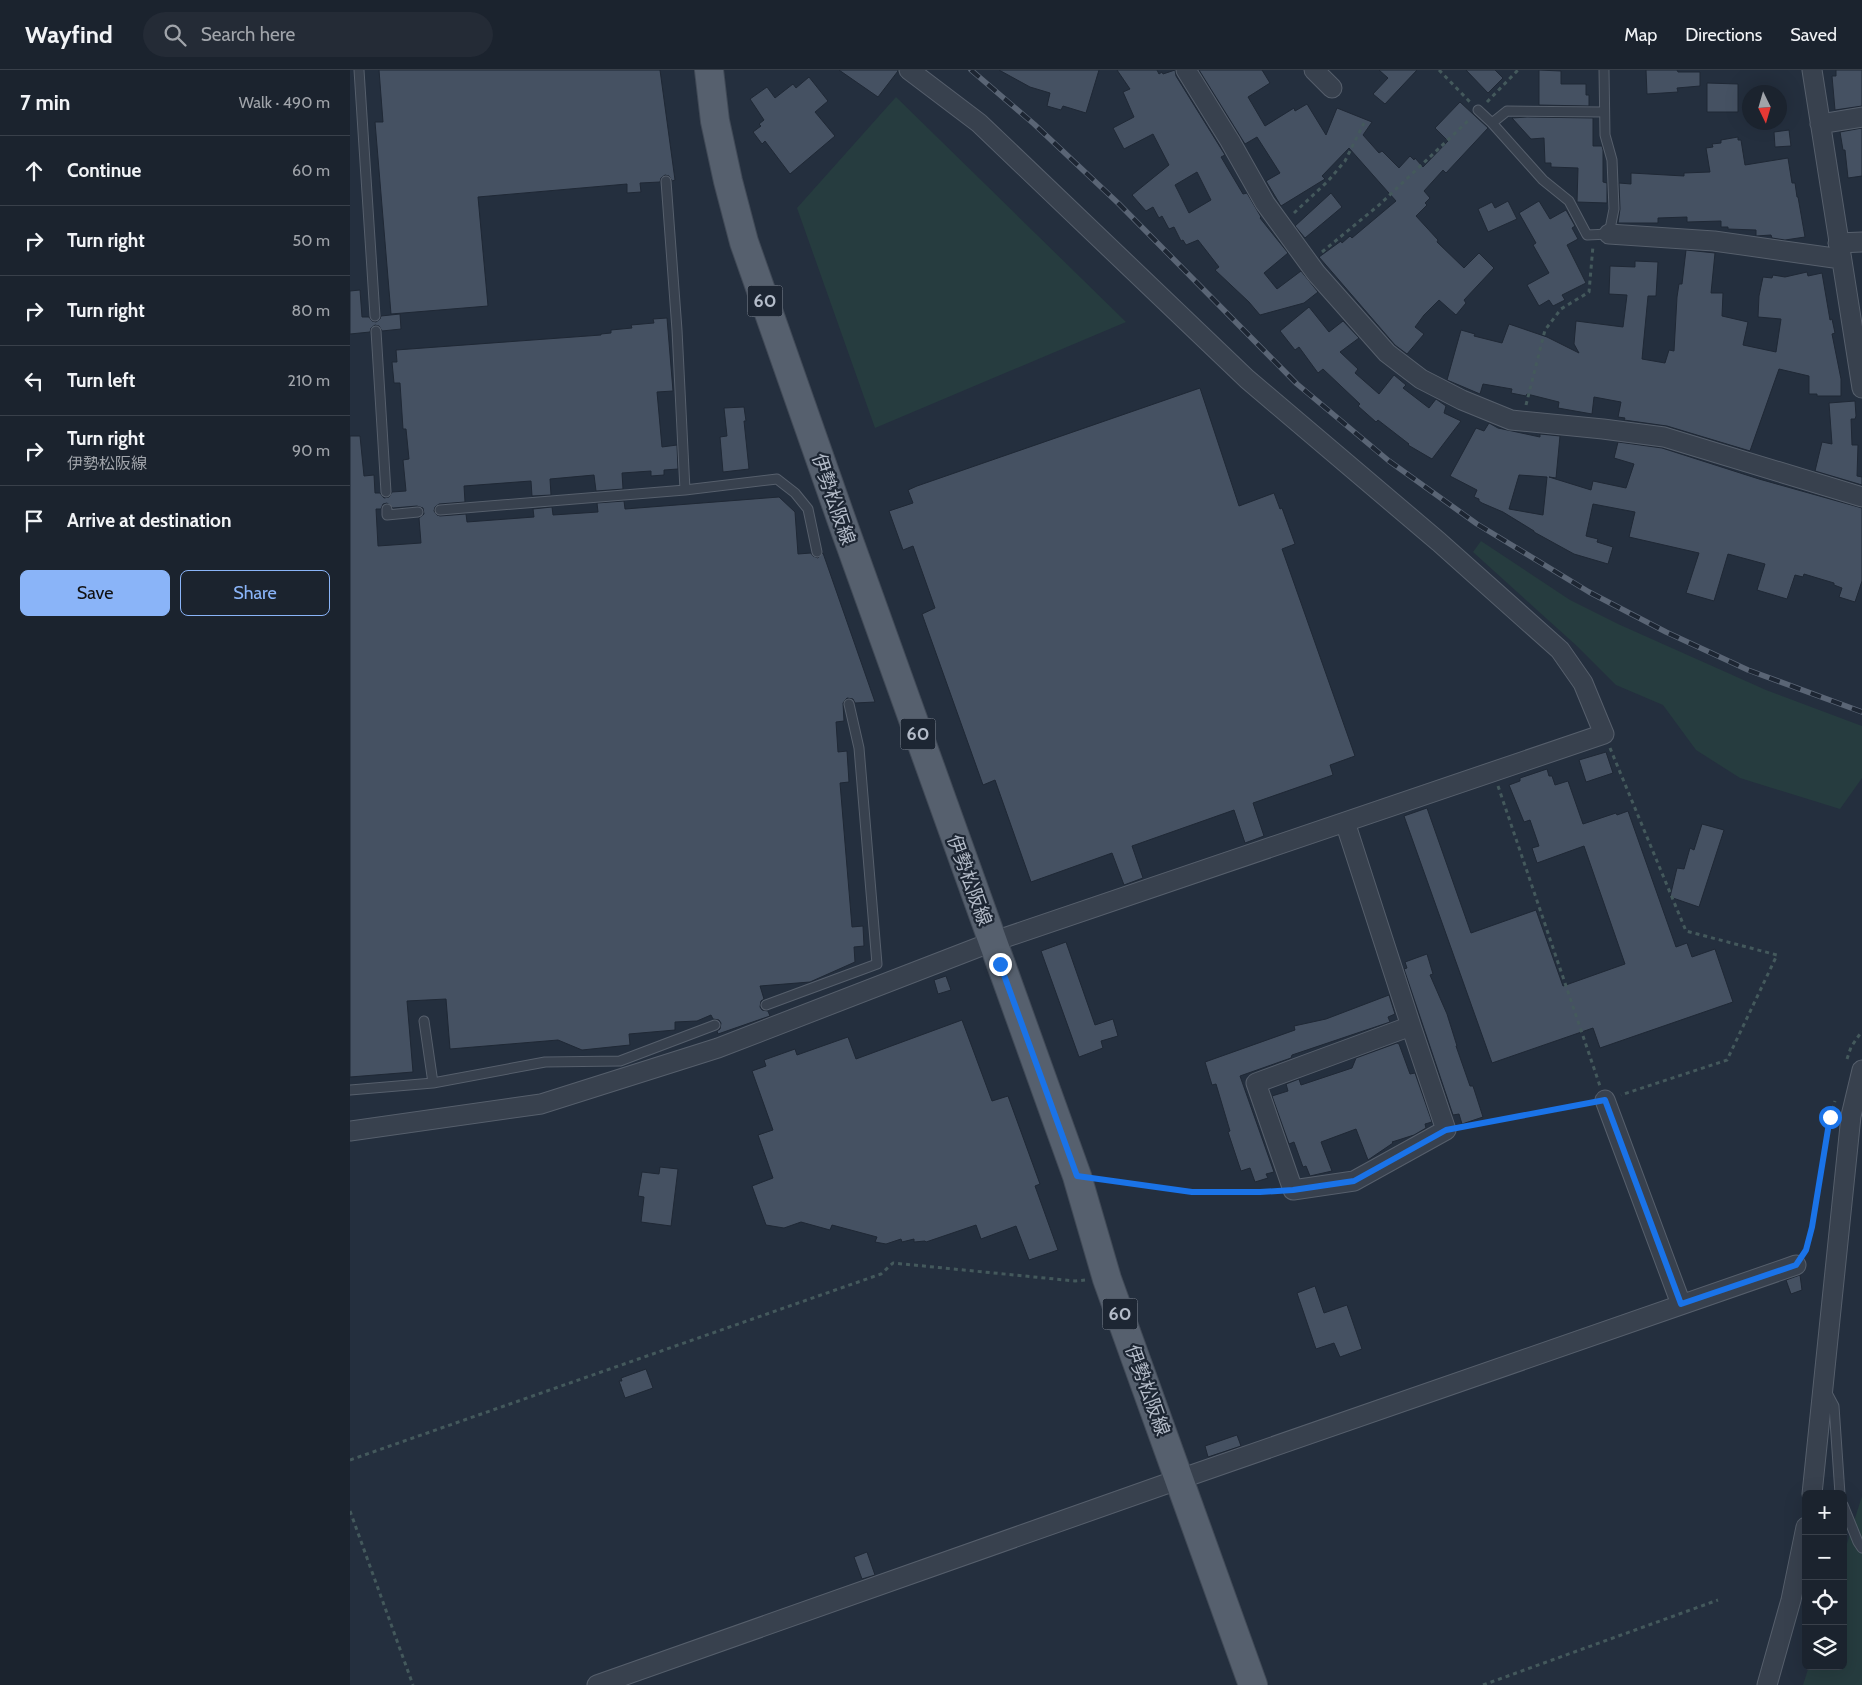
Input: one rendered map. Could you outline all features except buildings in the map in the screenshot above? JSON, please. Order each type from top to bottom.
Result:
[{"type":"main road","name":"伊勢松阪線","points":[[709,70],[715,121],[728,182],[744,242],[844,527],[1077,1176],[1108,1279],[1253,1685]]},
{"type":"street","points":[[350,1131],[541,1104],[718,1048],[992,942],[1604,734],[1583,683],[1560,650],[1439,542],[1247,378],[978,122],[909,70]]},
{"type":"street","points":[[1186,70],[1230,141],[1265,203],[1308,263],[1387,353],[1421,379],[1462,400],[1511,420],[1664,437],[1862,497]]},
{"type":"street","points":[[1314,70],[1332,88]]},
{"type":"street","points":[[1812,70],[1862,388]]},
{"type":"street","points":[[1820,124],[1862,117]]},
{"type":"street","points":[[1609,234],[1839,251],[1862,242]]},
{"type":"street","points":[[1345,822],[1412,1026],[1446,1130],[1354,1181],[1293,1190],[1256,1083],[1412,1026]]},
{"type":"street","points":[[1812,1490],[1851,1116],[1854,1067]]},
{"type":"street","points":[[1605,1100],[1681,1304]]},
{"type":"street","points":[[597,1685],[1180,1479],[1796,1265]]},
{"type":"street","points":[[1767,1685],[1791,1600],[1804,1535]]},
{"type":"lane","points":[[359,70],[375,316]]},
{"type":"lane","points":[[1478,110],[1543,180],[1569,201],[1587,235],[1609,234],[1614,209],[1612,160],[1605,135],[1604,70]]},
{"type":"lane","points":[[1492,123],[1506,111],[1604,112]]},
{"type":"lane","points":[[666,181],[677,330],[685,490]]},
{"type":"lane","points":[[376,331],[386,492]]},
{"type":"lane","points":[[440,510],[685,490],[777,479],[796,493],[808,509],[817,552]]},
{"type":"lane","points":[[387,509],[387,515],[418,512]]},
{"type":"lane","points":[[766,1005],[877,964],[859,748],[849,704]]},
{"type":"lane","points":[[424,1022],[433,1083]]},
{"type":"lane","points":[[350,1090],[433,1083],[545,1062],[620,1061],[715,1025]]},
{"type":"lane","points":[[1823,1386],[1834,1406],[1840,1490]]},
{"type":"lane","points":[[1847,1515],[1862,1548]]},
{"type":"path","points":[[1439,70],[1478,110]]},
{"type":"path","points":[[1308,263],[1379,205],[1518,70]]},
{"type":"path","points":[[1281,225],[1328,181],[1345,161],[1364,123]]},
{"type":"path","points":[[1522,420],[1545,330],[1561,309],[1589,292],[1594,244],[1609,234]]},
{"type":"path","points":[[1446,1130],[1605,1100],[1727,1060],[1777,955],[1686,931],[1604,734]]},
{"type":"path","points":[[1493,772],[1605,1100]]},
{"type":"path","points":[[1854,1067],[1851,1047],[1862,1031]]},
{"type":"path","points":[[1796,1265],[1806,1250],[1812,1227],[1830,1117],[1835,1099]]},
{"type":"path","points":[[1077,1176],[1192,1192],[1293,1190]]},
{"type":"path","points":[[350,1460],[881,1274],[893,1262],[1075,1281],[1108,1279]]},
{"type":"path","points":[[350,1511],[412,1685]]},
{"type":"path","points":[[1483,1685],[1718,1600]]},
{"type":"green space","points":[[896,97],[1126,322],[875,428],[797,208]]},
{"type":"green space","points":[[1481,541],[1570,600],[1618,624],[1766,690],[1862,726],[1862,778],[1840,809],[1740,778],[1696,750],[1663,705],[1616,685],[1578,647],[1473,552]]},
{"type":"green space","points":[[1862,1496],[1862,1685],[1803,1685],[1808,1670],[1847,1670],[1847,1543]]},
{"type":"railway","points":[[971,70],[1034,124],[1119,204],[1297,384],[1389,461],[1477,524],[1589,592],[1666,632],[1748,670],[1862,712]]},
{"type":"route","points":[[1000,964],[1077,1176],[1192,1192],[1293,1190],[1354,1181],[1446,1130],[1605,1100],[1681,1304],[1796,1265],[1806,1250],[1812,1227],[1830,1117]]}]
